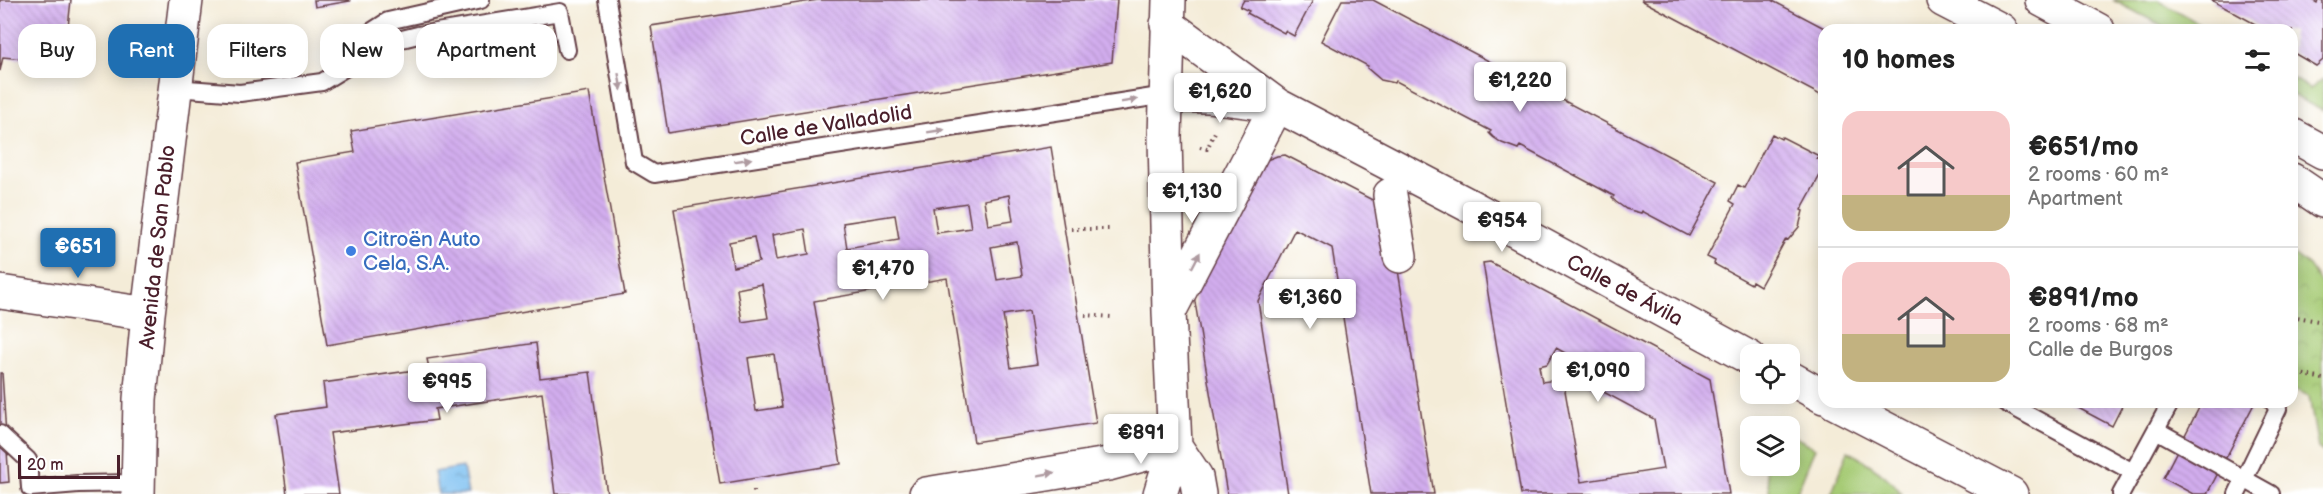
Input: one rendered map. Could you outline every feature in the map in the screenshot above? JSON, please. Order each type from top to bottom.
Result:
[{"type":"street","name":"Avenida de San Pablo","points":[[138,488],[140,399],[148,314],[186,0]]},
{"type":"street","points":[[1943,0],[1989,24]]},
{"type":"street","points":[[2042,0],[2087,24]]},
{"type":"street","points":[[1160,494],[1175,446],[1169,312],[1166,95],[1168,12]]},
{"type":"street","name":"Calle de Ávila","points":[[1168,12],[1277,105],[1470,206],[1740,353]]},
{"type":"street","name":"Calle de Ávila","points":[[1166,95],[1208,96],[1277,105]]},
{"type":"street","points":[[1169,312],[1277,105]]},
{"type":"street","points":[[2298,138],[2323,152]]},
{"type":"street","points":[[2298,184],[2323,201]]},
{"type":"street","points":[[1390,195],[1400,256]]},
{"type":"street","points":[[0,292],[148,314]]},
{"type":"street","points":[[1800,384],[1818,394]]},
{"type":"street","points":[[1846,408],[2011,494]]},
{"type":"street","points":[[926,494],[1108,464],[1175,446]]},
{"type":"street","points":[[1175,446],[1196,477],[1199,494]]},
{"type":"lane","points":[[383,24],[388,21],[481,0]]},
{"type":"lane","name":"Calle de Valladolid","points":[[606,0],[634,162],[654,174],[1166,95]]},
{"type":"lane","points":[[404,38],[560,12],[567,50]]},
{"type":"lane","points":[[175,88],[240,93],[322,82],[329,78]]},
{"type":"lane","points":[[2015,408],[2133,472]]},
{"type":"lane","points":[[2121,494],[2168,408]]},
{"type":"lane","points":[[2240,487],[2277,408]]},
{"type":"lane","points":[[2156,430],[2240,487],[2271,494]]},
{"type":"lane","points":[[0,434],[28,460],[30,488],[78,483],[138,488]]},
{"type":"path","points":[[1071,229],[1113,229]]},
{"type":"path","points":[[1085,315],[1112,317]]},
{"type":"path","points":[[2298,317],[2323,322]]},
{"type":"path","points":[[2298,373],[2323,379]]},
{"type":"green space","points":[[2113,0],[2158,0],[2200,24],[2159,24]]},
{"type":"green space","points":[[2323,79],[2323,111],[2298,98],[2298,82],[2310,89]]},
{"type":"green space","points":[[2298,258],[2309,266],[2323,287],[2323,452],[2318,448],[2309,396],[2298,391]]},
{"type":"green space","points":[[1800,440],[1815,448],[1796,494],[1770,494],[1767,476],[1800,476]]},
{"type":"green space","points":[[1848,451],[1884,475],[1902,494],[1831,494]]},
{"type":"water","points":[[463,467],[468,494],[438,494],[434,472]]},
{"type":"building","points":[[0,0],[71,0],[68,24],[18,24],[18,58],[3,57],[0,71]]},
{"type":"building","points":[[314,0],[349,0],[350,1],[315,7]]},
{"type":"building","points":[[818,0],[1117,0],[1112,62],[668,133],[651,26]]},
{"type":"building","points":[[1244,0],[1313,0],[1294,36],[1247,13],[1249,11],[1240,7]]},
{"type":"building","points":[[1342,0],[1373,0],[1718,182],[1689,236],[1642,211],[1641,213],[1626,209],[1612,198],[1614,196],[1520,146],[1518,149],[1502,143],[1489,133],[1491,131],[1396,81],[1395,83],[1381,80],[1367,68],[1368,66],[1321,41]]},
{"type":"building","points":[[1641,0],[1771,0],[1818,25],[1818,94]]},
{"type":"building","points":[[2211,0],[2312,0],[2317,3],[2318,0],[2323,0],[2323,60],[2316,66],[2298,56],[2298,24],[2255,24]]},
{"type":"building","points":[[589,92],[625,294],[327,345],[295,162],[355,152],[351,131]]},
{"type":"building","points":[[1772,134],[1818,155],[1818,179],[1801,210],[1803,211],[1799,227],[1788,240],[1786,239],[1760,286],[1752,281],[1751,284],[1714,264],[1715,261],[1707,257],[1735,204],[1730,201],[1738,185],[1744,188]]},
{"type":"building","points":[[1051,147],[1096,423],[974,442],[947,278],[814,301],[841,464],[720,484],[674,209]],"holes":[[[1009,195],[1013,221],[988,225],[984,200]],[[967,203],[971,228],[937,233],[933,208]],[[895,215],[899,239],[847,248],[843,223]],[[805,229],[809,254],[776,260],[772,235]],[[754,237],[759,262],[733,267],[729,242]],[[1017,242],[1022,276],[997,280],[991,247]],[[762,284],[768,318],[742,322],[737,289]],[[1029,311],[1037,364],[1011,368],[1003,315]],[[774,354],[782,407],[756,411],[748,358]]]},
{"type":"building","points":[[1285,155],[1388,208],[1434,494],[1371,494],[1332,248],[1295,229],[1258,301],[1288,494],[1227,494],[1193,290],[1264,161]]},
{"type":"building","points":[[1490,262],[1710,379],[1729,494],[1521,494],[1483,263]],"holes":[[[1556,348],[1578,360],[1570,374],[1654,419],[1663,469],[1581,482],[1563,379],[1542,382],[1539,366],[1547,364]]]},
{"type":"building","points":[[536,343],[540,378],[590,372],[607,494],[555,494],[542,393],[435,409],[437,420],[330,433],[339,494],[287,494],[276,414],[326,407],[323,383],[429,368],[427,359]]},
{"type":"building","points":[[0,373],[2,373],[9,482],[0,483]]},
{"type":"building","points":[[2078,408],[2121,408],[2112,426]]},
{"type":"building","points":[[2199,408],[2252,408],[2207,494],[2193,494],[2163,478]]},
{"type":"place","name":"Citroën Auto Cela, S.A.","points":[[351,251]]}]
